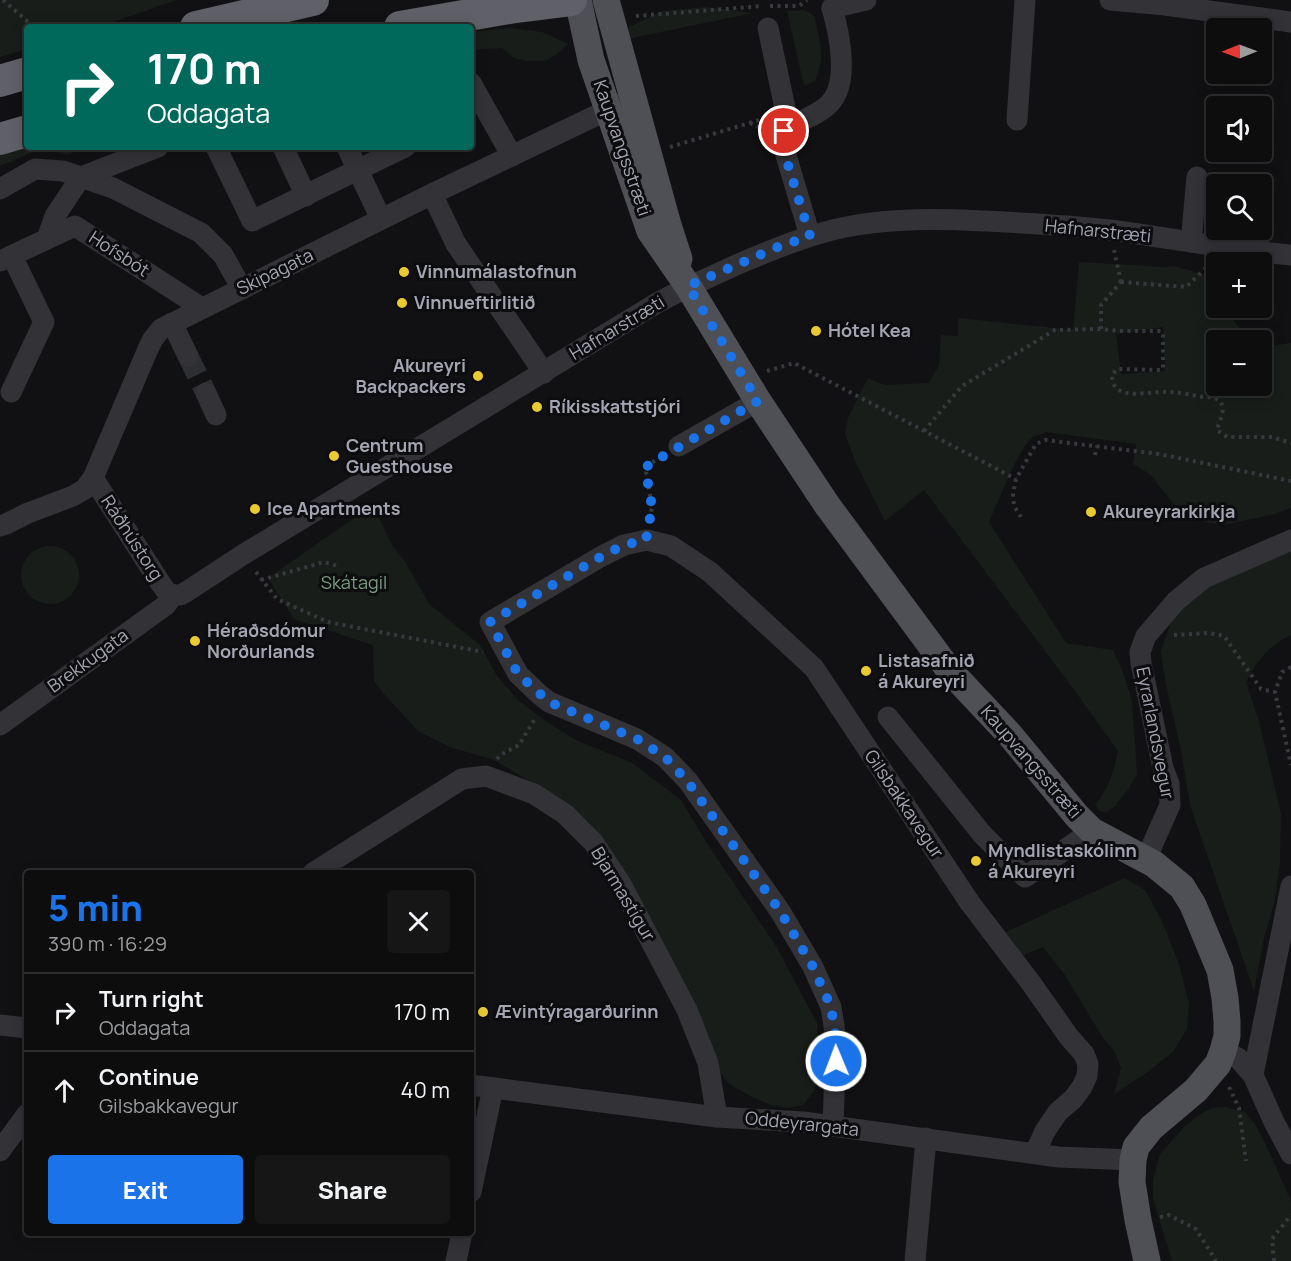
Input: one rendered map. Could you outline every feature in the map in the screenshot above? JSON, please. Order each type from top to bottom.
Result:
[{"type":"highway","points":[[209,24],[313,0]]},
{"type":"highway","points":[[417,24],[571,0]]},
{"type":"highway","points":[[0,81],[24,74]]},
{"type":"highway","points":[[0,139],[24,132]]},
{"type":"main road","name":"Kaupvangsstræti","points":[[578,0],[591,60],[650,231],[688,286],[758,401],[827,505],[949,670],[1010,735],[1092,831],[1146,859],[1182,887],[1220,970],[1227,1021],[1227,1036],[1221,1058]]},
{"type":"main road","name":"Kaupvangsstræti","points":[[606,0],[668,225],[688,286]]},
{"type":"main road","points":[[1147,1261],[1132,1182],[1136,1147],[1151,1128],[1196,1090],[1221,1058]]},
{"type":"street","points":[[810,236],[782,137],[784,131],[789,127],[825,108],[837,92],[841,70],[841,50],[837,24],[827,4],[866,0]]},
{"type":"street","points":[[1017,120],[1025,0]]},
{"type":"street","points":[[1110,0],[1291,22]]},
{"type":"street","points":[[768,28],[789,127]]},
{"type":"street","points":[[474,95],[478,112],[512,156]]},
{"type":"street","name":"Skipagata","points":[[0,526],[74,496],[85,489],[93,478],[153,339],[161,329],[432,194],[633,98]]},
{"type":"street","points":[[47,239],[56,216],[81,177],[150,150]]},
{"type":"street","points":[[217,150],[252,222],[399,150]]},
{"type":"street","points":[[284,150],[306,196]]},
{"type":"street","points":[[348,150],[381,219]]},
{"type":"street","points":[[0,189],[35,169],[63,171],[113,188],[201,233],[223,255],[242,289]]},
{"type":"street","points":[[1191,243],[1197,177]]},
{"type":"street","points":[[432,194],[456,244],[544,373]]},
{"type":"street","name":"Hafnarstræti","points":[[173,595],[186,592],[244,554],[657,303],[688,286],[778,247],[810,236],[850,226],[920,219],[1045,224],[1109,230],[1253,252],[1291,255]]},
{"type":"street","name":"Hofsbót","points":[[6,258],[75,226],[202,308]]},
{"type":"street","points":[[6,258],[44,322],[11,392]]},
{"type":"street","points":[[172,323],[188,356]]},
{"type":"street","points":[[206,393],[216,415]]},
{"type":"street","points":[[679,446],[758,401]]},
{"type":"street","name":"Ráðhústorg","points":[[93,478],[157,579],[167,592],[173,595]]},
{"type":"street","points":[[646,540],[624,545],[602,556],[490,622],[518,674],[549,702],[637,739],[665,757],[688,782],[780,911],[813,967],[831,1007],[836,1039],[833,1126]]},
{"type":"street","name":"Gilsbakkavegur","points":[[646,540],[671,546],[710,572],[814,668],[970,903],[1084,1054],[1088,1064],[1087,1076],[1082,1087],[1051,1121],[1035,1154]]},
{"type":"street","points":[[1146,636],[1176,601],[1204,578],[1291,540]]},
{"type":"street","name":"Brekkugata","points":[[0,725],[166,605],[173,595]]},
{"type":"street","name":"Eyrarlandsvegur","points":[[1146,636],[1140,652],[1163,768],[1169,784],[1170,805],[1146,859]]},
{"type":"street","points":[[888,717],[982,834],[1025,877],[1092,831]]},
{"type":"street","name":"Bjarmastígur","points":[[318,870],[462,779],[486,776],[534,794],[565,814],[593,842],[621,884],[687,1010],[708,1063],[717,1117]]},
{"type":"street","points":[[1253,1075],[1291,886]]},
{"type":"street","points":[[0,1025],[24,1028]]},
{"type":"street","points":[[1221,1058],[1238,1058],[1253,1075],[1291,1155]]},
{"type":"street","name":"Oddeyrargata","points":[[474,1085],[717,1117],[803,1122],[1058,1157],[1133,1160]]},
{"type":"street","points":[[474,1178],[493,1088]]},
{"type":"street","points":[[0,1151],[24,1118]]},
{"type":"street","points":[[915,1261],[926,1138]]},
{"type":"street","points":[[456,1261],[461,1236]]},
{"type":"path","points":[[3,0],[31,24]]},
{"type":"path","points":[[629,17],[755,6],[799,6],[807,0]]},
{"type":"path","points":[[649,154],[749,123]]},
{"type":"path","points":[[1116,257],[1121,282]]},
{"type":"path","points":[[1121,282],[1186,287],[1206,268]]},
{"type":"path","points":[[1101,328],[1101,305],[1121,282]]},
{"type":"path","points":[[924,431],[962,386],[1055,330],[1101,328],[1163,333],[1163,368],[1161,370],[1118,369],[1112,374],[1112,382],[1116,388],[1133,394],[1164,392],[1216,398],[1221,402],[1222,409],[1217,430],[1221,435],[1234,438],[1272,437],[1291,443]]},
{"type":"path","points":[[794,363],[1016,479]]},
{"type":"path","points":[[1021,517],[1014,506],[1013,494],[1016,479],[1036,444],[1045,440],[1159,454],[1291,481]]},
{"type":"path","points":[[646,540],[652,507],[646,472],[648,465],[679,446]]},
{"type":"path","points":[[1095,455],[1097,446]]},
{"type":"path","points":[[244,554],[277,599],[328,622],[508,657]]},
{"type":"path","points":[[261,580],[324,562],[338,566]]},
{"type":"path","points":[[1146,636],[1209,633],[1224,636],[1261,689],[1275,692]]},
{"type":"path","points":[[1291,668],[1282,672],[1275,692],[1291,765]]},
{"type":"path","points":[[500,755],[519,745],[536,717]]},
{"type":"path","points":[[1221,1058],[1239,1108],[1246,1161]]},
{"type":"path","points":[[1138,1220],[1169,1215],[1196,1229],[1216,1261]]},
{"type":"path","points":[[1274,1261],[1272,1239],[1291,1215]]},
{"type":"green space","points":[[0,0],[177,0],[107,24],[24,24],[24,50],[0,57]]},
{"type":"green space","points":[[706,7],[753,13],[627,39],[629,27],[662,11]]},
{"type":"green space","points":[[805,10],[814,16],[821,56],[815,81],[804,86],[787,11]]},
{"type":"green space","points":[[509,28],[542,32],[568,44],[546,61],[526,61],[514,58],[502,48],[474,50],[474,32]]},
{"type":"green space","points":[[24,148],[24,150],[38,150],[0,166],[0,154]]},
{"type":"green space","points":[[50,150],[80,150],[67,155]]},
{"type":"green space","points":[[1079,262],[1174,266],[1206,275],[1206,318],[1231,318],[1242,330],[1206,330],[1206,396],[1272,396],[1272,346],[1291,343],[1291,508],[1271,515],[1223,525],[1182,515],[1151,475],[1133,464],[1136,444],[1046,432],[1033,437],[1021,452],[989,522],[1066,643],[1113,650],[1122,669],[1132,701],[1137,775],[1116,805],[1107,812],[1099,811],[1095,804],[1107,787],[1118,751],[924,490],[885,521],[855,461],[845,434],[848,418],[868,378],[884,385],[929,383],[939,365],[941,335],[958,336],[958,318],[1073,330]],"holes":[[[1163,327],[1165,371],[1121,374],[1116,334]]]},
{"type":"green space","name":"Skátagil","points":[[373,505],[392,545],[406,563],[429,604],[480,645],[497,676],[519,701],[576,740],[632,763],[681,800],[708,845],[776,946],[817,1023],[821,1070],[814,1091],[803,1105],[788,1108],[771,1105],[728,1083],[717,1067],[635,891],[589,822],[550,793],[492,759],[452,748],[418,731],[374,681],[373,645],[294,619],[268,578]]},
{"type":"green space","points":[[50,546],[61,548],[74,559],[79,575],[77,586],[66,599],[50,604],[39,602],[26,591],[21,575],[23,564],[34,551]]},
{"type":"green space","points":[[1291,552],[1291,635],[1264,654],[1246,682],[1260,725],[1281,814],[1280,862],[1275,900],[1264,938],[1254,991],[1190,805],[1161,651],[1171,622],[1184,604],[1209,585],[1247,566]]},
{"type":"green space","points":[[1124,878],[1145,890],[1162,921],[1179,964],[1189,1004],[1187,1029],[1173,1052],[1114,1094],[1121,1068],[1115,1052],[1103,1038],[1065,975],[1043,947],[1019,957],[1004,933]]},
{"type":"green space","points":[[1226,1107],[1245,1112],[1255,1124],[1291,1201],[1291,1261],[1172,1261],[1153,1199],[1153,1180],[1160,1154],[1185,1126],[1199,1115],[1211,1108]]},
{"type":"tunnel","points":[[188,356],[206,393]]},
{"type":"place","name":"Vinnumálastofnun","points":[[404,272]]},
{"type":"place","name":"Vinnueftirlitið","points":[[402,303]]},
{"type":"place","name":"Hótel Kea","points":[[816,331]]},
{"type":"place","name":"Akureyri Backpackers","points":[[478,376]]},
{"type":"place","name":"Ríkisskattstjóri","points":[[537,407]]},
{"type":"place","name":"Centrum Guesthouse","points":[[334,456]]},
{"type":"place","name":"Ice Apartments","points":[[255,509]]},
{"type":"place","name":"Akureyrarkirkja","points":[[1091,512]]},
{"type":"place","name":"Héraðsdómur Norðurlands","points":[[195,641]]},
{"type":"place","name":"Listasafnið á Akureyri","points":[[866,671]]},
{"type":"place","name":"Myndlistaskólinn á Akureyri","points":[[976,861]]},
{"type":"place","name":"Ævintýragarðurinn","points":[[483,1012]]},
{"type":"route","points":[[784,131],[782,137],[785,155],[810,236],[778,247],[688,286],[758,401],[648,465],[646,472],[652,507],[646,540],[624,545],[602,556],[490,622],[518,674],[540,695],[549,702],[637,739],[665,757],[688,782],[780,911],[813,967],[831,1007],[836,1039],[836,1061]]}]
